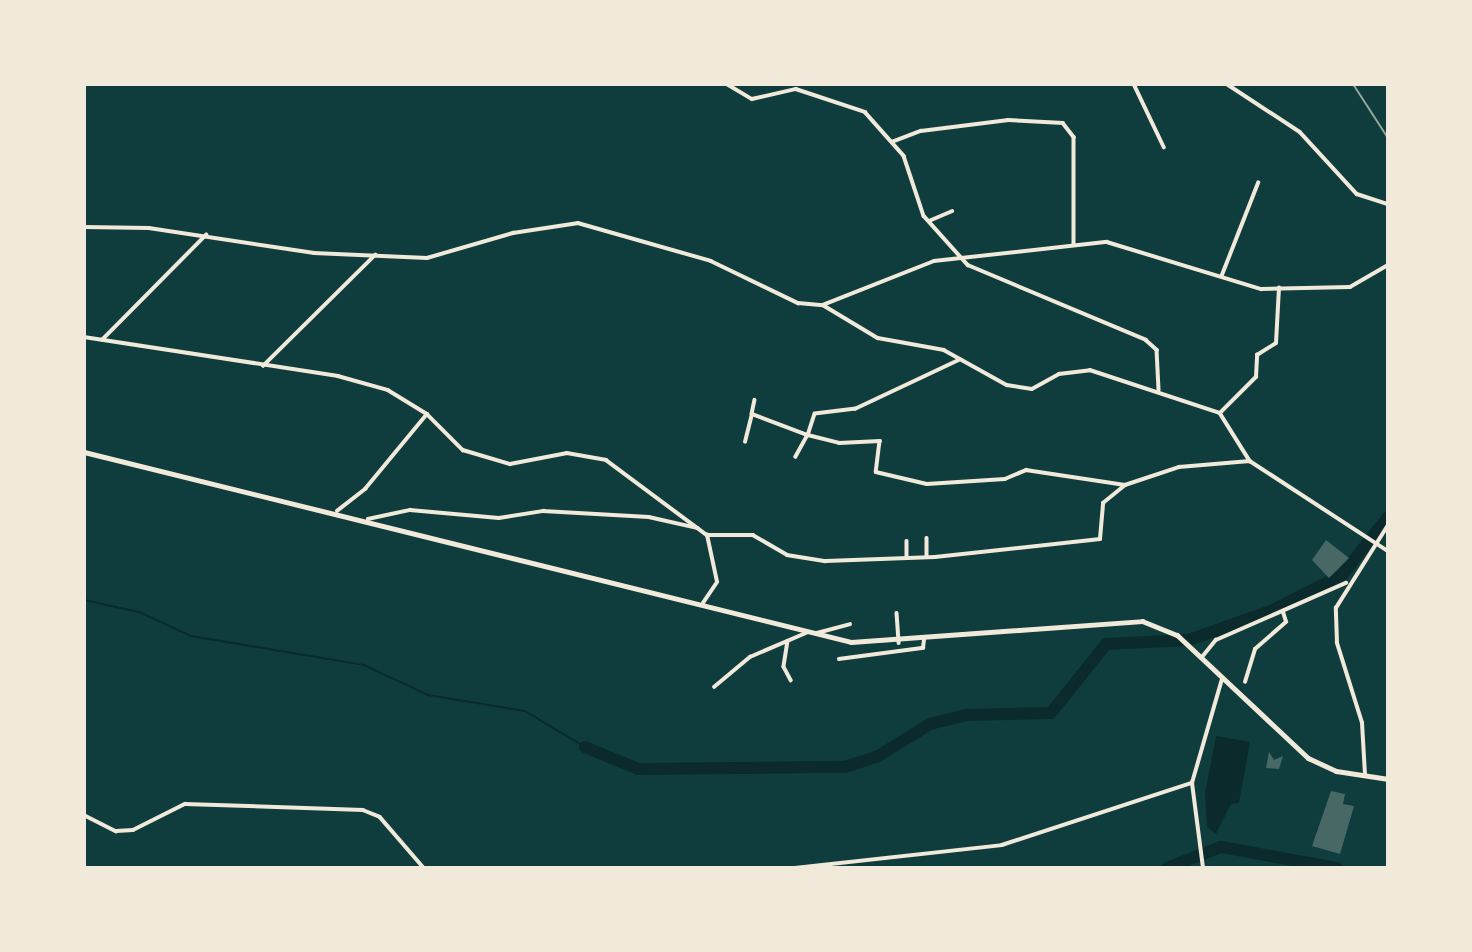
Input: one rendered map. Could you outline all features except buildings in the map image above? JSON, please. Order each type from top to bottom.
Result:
[{"type":"main road","points":[[84,452],[337,511],[703,603],[811,633],[899,643],[1124,618],[1177,635],[1308,758],[1366,778],[1388,779]]},
{"type":"street","points":[[727,84],[752,99],[796,89],[821,94],[865,112],[892,142],[929,221],[960,258],[977,273],[1012,280],[1146,340],[1157,351],[1159,390]]},
{"type":"street","points":[[1134,84],[1164,146]]},
{"type":"street","points":[[1227,84],[1300,132],[1357,194],[1388,204]]},
{"type":"street","points":[[892,142],[921,131],[1008,120],[1063,123],[1073,137],[1074,245]]},
{"type":"street","points":[[1222,275],[1258,183]]},
{"type":"street","points":[[929,221],[952,211]]},
{"type":"street","points":[[84,227],[206,235],[314,253],[427,258],[513,233],[578,223],[711,261],[798,303],[823,304],[907,268],[960,258],[1107,242],[1222,275],[1279,288],[1350,286],[1386,266],[1388,273]]},
{"type":"street","points":[[102,340],[206,235]]},
{"type":"street","points":[[264,366],[375,255]]},
{"type":"street","points":[[1220,413],[1256,377],[1257,355],[1276,343],[1279,288]]},
{"type":"street","points":[[823,304],[878,338],[944,350],[1007,385],[1032,389],[1078,369],[1159,390],[1191,407],[1220,413],[1250,461],[1388,551]]},
{"type":"street","points":[[84,337],[264,366],[388,390],[427,414],[463,450],[488,459],[510,464],[584,453],[606,460],[708,535],[718,568],[703,603]]},
{"type":"street","points":[[796,457],[815,414],[856,410],[960,360]]},
{"type":"street","points":[[745,442],[755,400]]},
{"type":"street","points":[[337,511],[365,489],[427,414]]},
{"type":"street","points":[[752,414],[808,435],[839,443],[880,441],[876,472],[927,484],[1005,479],[1026,470],[1125,485]]},
{"type":"street","points":[[708,535],[753,535],[787,555],[826,561],[927,557],[1100,539],[1103,503],[1125,485],[1180,467],[1250,461]]},
{"type":"street","points":[[368,519],[410,510],[499,518],[543,511],[649,517],[700,529]]},
{"type":"street","points":[[1366,778],[1362,723],[1337,643],[1336,608],[1346,583],[1379,544],[1388,525]]},
{"type":"street","points":[[927,538],[927,557]]},
{"type":"street","points":[[907,541],[907,558]]},
{"type":"street","points":[[1202,657],[1216,640],[1346,583]]},
{"type":"street","points":[[1245,682],[1255,649],[1286,622],[1283,612]]},
{"type":"street","points":[[897,613],[899,643]]},
{"type":"street","points":[[714,687],[750,657],[788,640],[850,624]]},
{"type":"street","points":[[788,640],[784,667],[791,680]]},
{"type":"street","points":[[839,659],[923,648],[924,640]]},
{"type":"street","points":[[1203,868],[1196,839],[1192,783],[1222,678]]},
{"type":"street","points":[[795,868],[1002,845],[1192,783]]},
{"type":"street","points":[[84,815],[116,831],[133,830],[185,804],[363,810],[380,817],[424,868]]},
{"type":"water","points":[[1216,736],[1250,742],[1239,803],[1231,804],[1216,834],[1207,827],[1205,793]]},
{"type":"waterway","points":[[585,747],[638,769],[845,767],[878,756],[930,724],[967,715],[1051,713],[1106,644],[1189,640],[1271,611],[1342,575],[1388,517]]},
{"type":"waterway","points":[[84,600],[139,612],[191,636],[364,665],[428,695],[525,711],[585,747]]},
{"type":"waterway","points":[[1167,868],[1221,847],[1337,868]]},
{"type":"railway","points":[[1353,84],[1388,138]]}]
